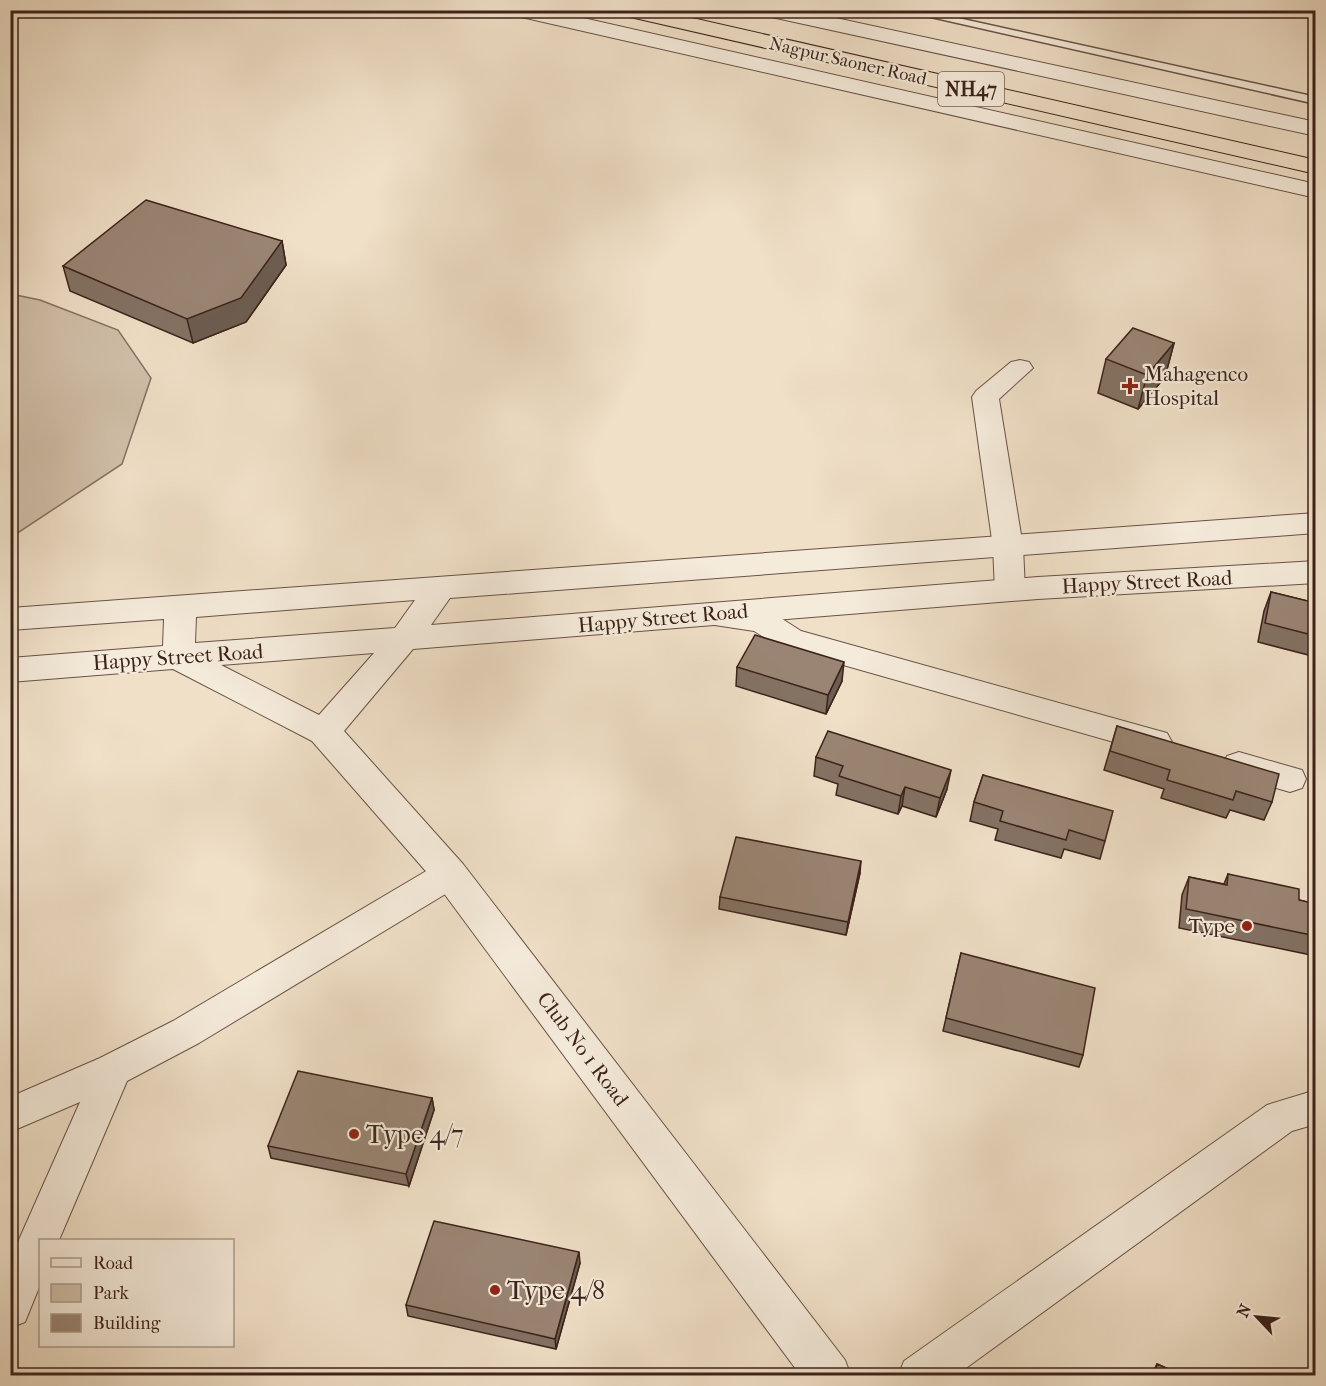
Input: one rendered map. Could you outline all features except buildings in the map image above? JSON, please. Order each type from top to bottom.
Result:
[{"type":"highway","name":"Nagpur Saoner Road","points":[[626,10],[1316,167]]},
{"type":"highway","name":"Nagpur Saoner Road","points":[[677,10],[1316,155]]},
{"type":"street","points":[[517,10],[1316,191]]},
{"type":"street","name":"Nagpur Saoner Road","points":[[766,10],[1316,129]]},
{"type":"street","points":[[1010,590],[1008,547],[986,397],[1020,368]]},
{"type":"street","name":"Happy Street Road","points":[[10,619],[1316,523]]},
{"type":"street","name":"Happy Street Road","points":[[10,670],[1010,590],[1316,572]]},
{"type":"street","points":[[181,606],[178,657],[324,732],[404,639],[441,587]]},
{"type":"street","points":[[707,614],[762,621],[791,639],[1290,779]]},
{"type":"street","name":"Club No 1 Road","points":[[324,732],[450,874],[829,1376]]},
{"type":"street","points":[[10,1115],[113,1070],[186,1032],[450,874]]},
{"type":"street","points":[[40,1239],[113,1070]]},
{"type":"street","points":[[919,1376],[1281,1117],[1316,1107]]},
{"type":"street","points":[[10,1308],[39,1241]]},
{"type":"lane","points":[[905,10],[1316,102]]},
{"type":"green space","points":[[11,294],[40,300],[118,330],[151,378],[122,464],[16,534],[11,535]]},
{"type":"place","name":"Mahagenco Hospital","points":[[1130,386]]},
{"type":"place","name":"Type","points":[[1247,926]]},
{"type":"place","name":"Type 4/7","points":[[354,1134]]},
{"type":"place","name":"Type 4/8","points":[[495,1290]]}]
